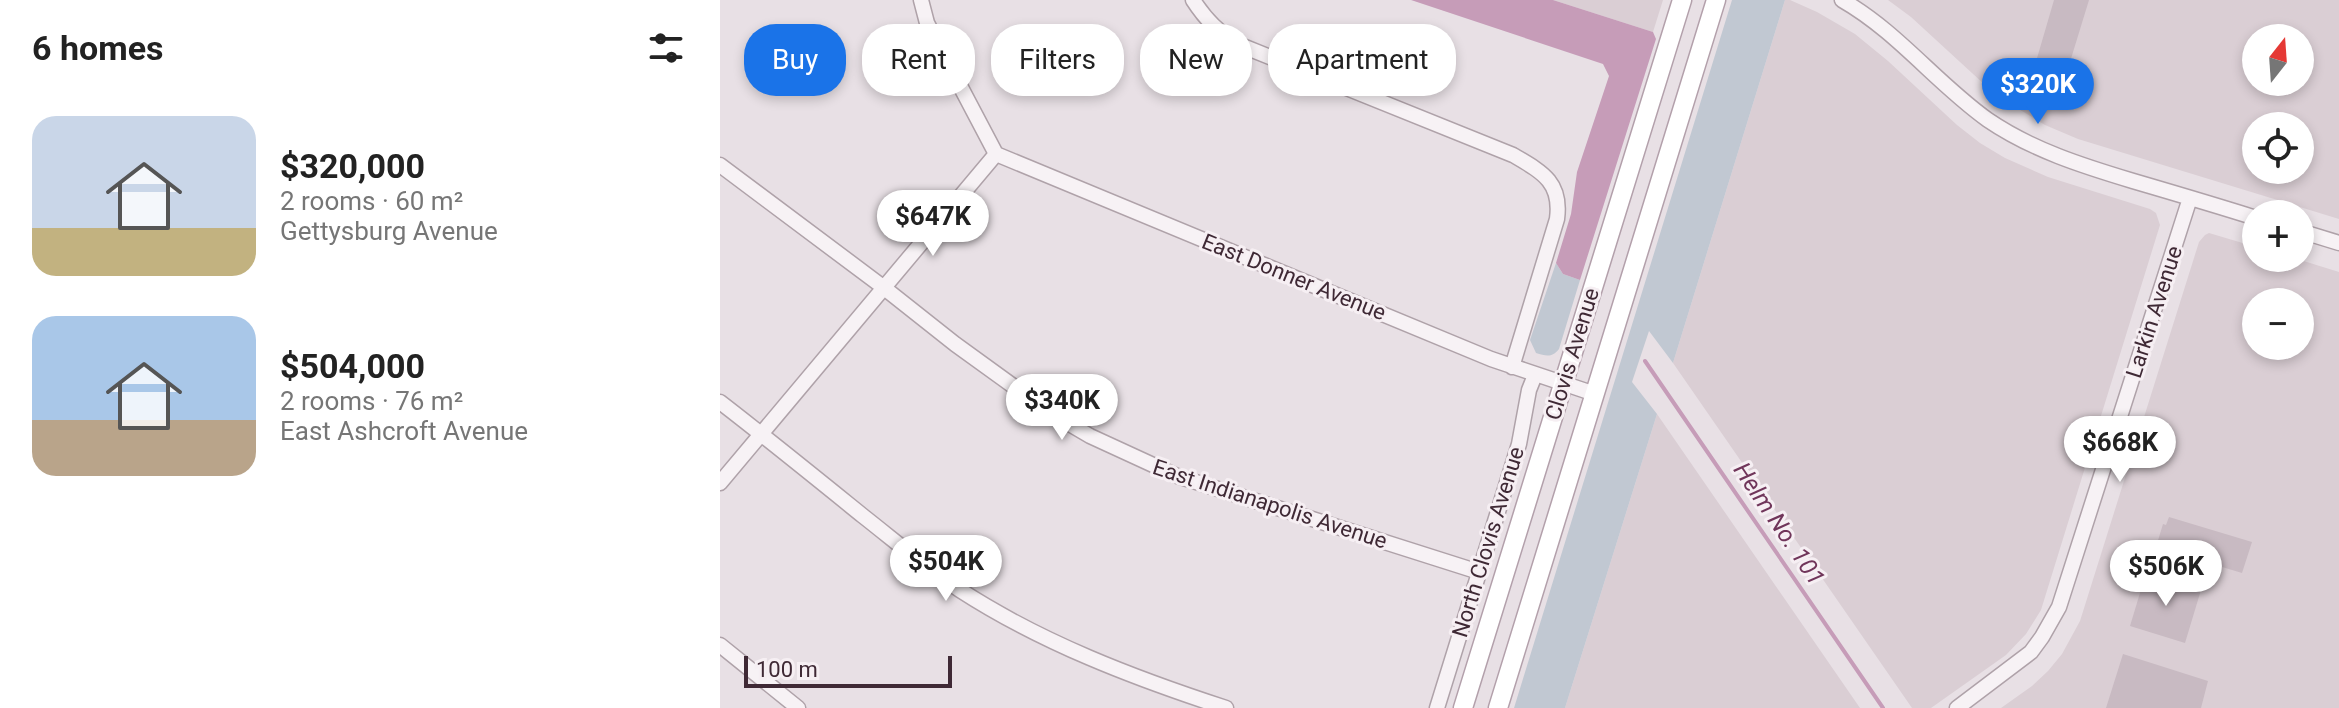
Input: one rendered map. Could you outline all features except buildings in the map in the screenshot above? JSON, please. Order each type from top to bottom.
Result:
[{"type":"main road","name":"Clovis Avenue","points":[[1463,708],[1682,0]]},
{"type":"main road","name":"Clovis Avenue","points":[[1498,708],[1716,0]]},
{"type":"street","points":[[720,483],[996,154],[927,23],[921,0]]},
{"type":"street","points":[[1193,0],[1204,18],[1219,33],[1240,45],[1513,155],[1546,177],[1560,201],[1557,219],[1512,367]]},
{"type":"street","points":[[1842,0],[1873,19],[1965,103],[2011,134],[2069,161],[2242,214]]},
{"type":"street","name":"East Donner Avenue","points":[[996,154],[1512,367],[1595,394]]},
{"type":"street","name":"East Indianapolis Avenue","points":[[720,165],[955,344],[1049,412],[1090,436],[1128,455],[1211,488],[1479,572]]},
{"type":"street","name":"Larkin Avenue","points":[[1957,708],[2031,652],[2059,607],[2190,198]]},
{"type":"street","points":[[2314,235],[2339,243]]},
{"type":"street","name":"North Clovis Avenue","points":[[1437,708],[1519,444],[1529,390],[1535,375]]},
{"type":"street","points":[[720,402],[914,557],[959,589],[1049,641],[1226,708]]},
{"type":"street","points":[[720,645],[798,708]]},
{"type":"shaded area","points":[[1411,0],[1553,0],[1653,32],[1656,39],[1580,280],[1563,274],[1556,263],[1571,214],[1577,172],[1609,76],[1603,64]]},
{"type":"shaded area","points":[[1553,0],[1663,0],[1653,32]]},
{"type":"shaded area","points":[[1732,0],[1785,0],[1673,363],[1649,331],[1632,382],[1657,414],[1565,708],[1514,708]]},
{"type":"shaded area","points":[[1785,0],[1817,12],[1855,34],[1957,125],[2005,158],[2048,177],[2150,209],[2156,213],[2160,225],[2041,610],[2026,634],[2006,655],[1931,708],[1912,708],[1673,363]]},
{"type":"shaded area","points":[[1888,0],[2339,0],[2339,219],[2314,211],[2314,200],[2277,200],[2078,139],[2045,125],[1997,96],[1911,17]]},
{"type":"shaded area","points":[[2209,233],[2242,243],[2242,272],[2314,272],[2314,264],[2339,272],[2339,708],[2001,708],[2048,671],[2062,654],[2080,621],[2199,242]]},
{"type":"shaded area","points":[[1556,263],[1563,274],[1580,280],[1559,349],[1554,354],[1546,355],[1536,353],[1530,340]]},
{"type":"shaded area","points":[[1657,414],[1860,708],[1565,708]]},
{"type":"waterway","name":"Helm No. 101","points":[[1645,361],[1883,708]]}]
